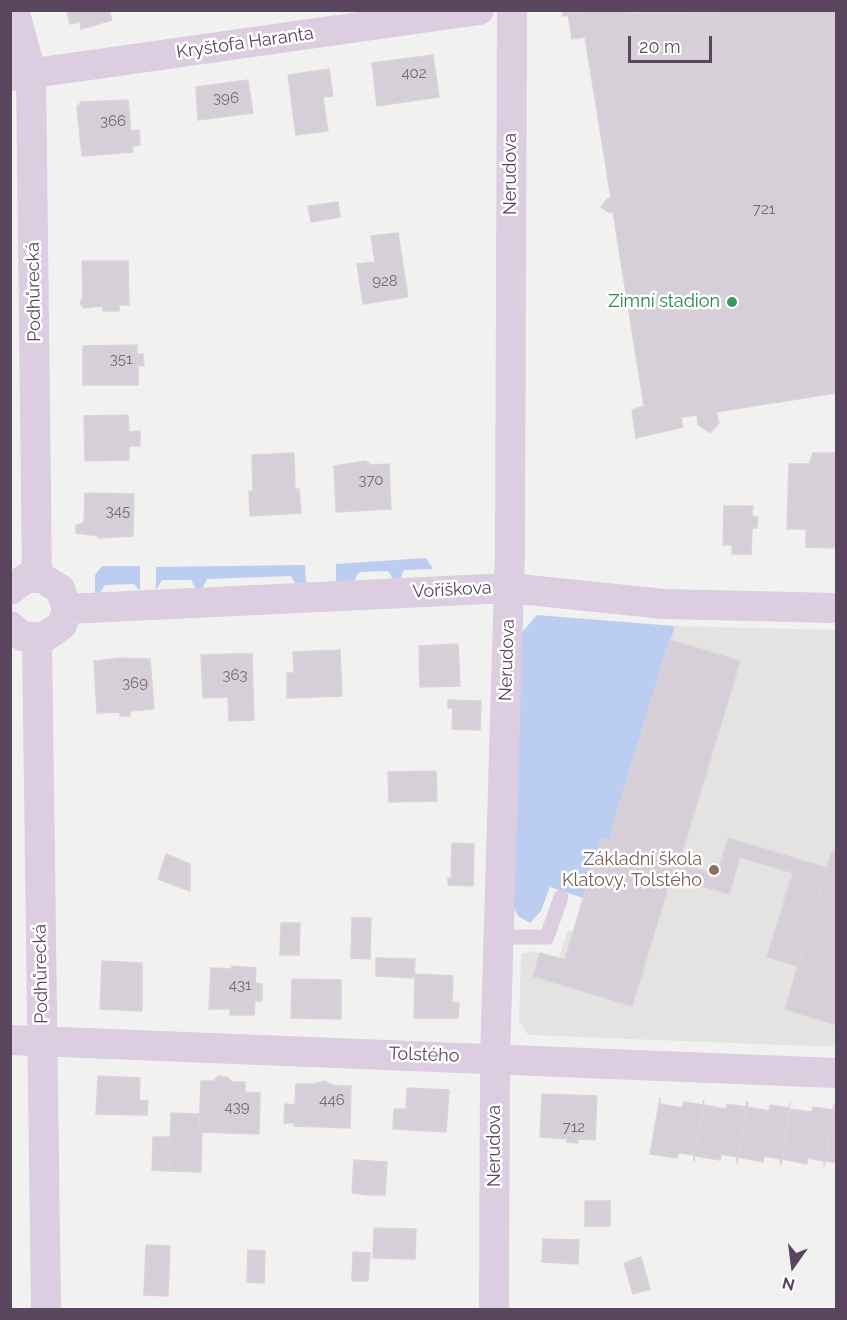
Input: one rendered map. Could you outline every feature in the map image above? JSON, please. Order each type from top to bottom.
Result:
[{"type":"street","name":"Podhůrecká","points":[[14,10],[21,74],[37,577]]},
{"type":"street","name":"Kryštofa Haranta","points":[[21,74],[479,10]]},
{"type":"street","name":"Nerudova","points":[[494,1310],[495,1058],[509,588],[512,10]]},
{"type":"street","points":[[10,590],[21,580],[37,577],[56,585],[63,593],[67,609],[58,630],[37,639],[22,636],[10,626]]},
{"type":"street","name":"Voříškova","points":[[67,609],[509,588],[664,604],[837,609]]},
{"type":"street","name":"Podhůrecká","points":[[37,639],[46,1310]]},
{"type":"street","name":"Tolstého","points":[[10,1040],[837,1073]]},
{"type":"lane","points":[[498,937],[547,937],[561,897]]},
{"type":"shaded area","points":[[426,558],[433,569],[404,570],[400,579],[393,579],[388,571],[359,572],[354,581],[336,582],[336,564]]},
{"type":"shaded area","points":[[305,565],[306,583],[295,583],[291,576],[207,579],[202,589],[196,589],[191,580],[162,580],[156,590],[156,567]]},
{"type":"shaded area","points":[[102,566],[140,566],[140,591],[134,584],[105,585],[100,593],[95,594],[95,575]]},
{"type":"shaded area","points":[[537,615],[675,626],[611,834],[613,835],[611,841],[583,898],[550,887],[541,911],[530,923],[518,916],[512,905],[516,654],[523,631]]},
{"type":"shaded area","name":"Základní škola Klatovy, Tolstého","points":[[675,626],[836,630],[836,1059],[835,1047],[528,1035],[519,1021],[521,954],[531,951],[559,958],[568,930],[574,931],[611,834]]},
{"type":"building","points":[[67,10],[109,10],[112,20],[81,29],[80,22],[70,24]]},
{"type":"building","points":[[563,10],[579,10],[580,13],[563,16]]},
{"type":"building","name":"Zimní stadion","points":[[587,10],[630,10],[630,13],[836,10],[836,393],[716,412],[719,423],[710,433],[698,425],[697,415],[681,417],[683,427],[636,438],[632,410],[644,406],[613,212],[608,212],[601,207],[607,199],[611,198],[585,37],[572,39],[568,15]]},
{"type":"building","points":[[433,55],[439,97],[377,106],[372,63]]},
{"type":"building","points":[[329,69],[333,96],[323,97],[328,131],[296,135],[288,75]]},
{"type":"building","points":[[248,80],[253,113],[198,120],[196,87]]},
{"type":"building","points":[[128,100],[131,131],[139,130],[140,145],[132,146],[133,152],[82,156],[77,107],[81,102]]},
{"type":"building","points":[[338,202],[340,217],[311,222],[308,206]]},
{"type":"building","points":[[398,233],[408,297],[363,304],[357,264],[375,262],[371,236]]},
{"type":"building","points":[[82,261],[128,261],[129,305],[119,305],[119,311],[103,311],[103,306],[84,308],[80,304],[83,296]]},
{"type":"building","points":[[137,345],[137,354],[143,354],[144,366],[138,366],[138,385],[83,385],[83,346]]},
{"type":"building","points":[[128,415],[129,432],[140,431],[140,446],[129,446],[129,460],[85,461],[84,416]]},
{"type":"building","points":[[294,453],[295,489],[299,489],[301,513],[250,516],[249,491],[253,491],[252,455]]},
{"type":"building","points":[[813,453],[836,453],[836,548],[806,547],[806,529],[787,529],[789,464],[809,464]]},
{"type":"building","points":[[365,461],[371,465],[389,464],[391,509],[336,512],[334,466]]},
{"type":"building","points":[[85,493],[134,494],[133,536],[98,538],[98,536],[76,533],[76,525],[84,523]]},
{"type":"building","points":[[724,506],[753,506],[752,516],[758,517],[757,528],[752,528],[751,554],[732,554],[732,545],[723,545]]},
{"type":"building","points":[[670,640],[740,661],[681,856],[611,834]]},
{"type":"building","points":[[458,644],[460,686],[420,687],[419,646]]},
{"type":"building","points":[[340,650],[342,696],[287,698],[287,673],[294,673],[293,652]]},
{"type":"building","points":[[252,654],[254,720],[229,721],[228,697],[203,698],[201,655]]},
{"type":"building","points":[[122,658],[150,659],[154,709],[130,711],[130,716],[120,716],[120,712],[97,713],[94,661]]},
{"type":"building","points":[[448,700],[481,701],[480,730],[452,729],[453,708],[448,708]]},
{"type":"building","points":[[436,771],[437,801],[389,802],[388,772]]},
{"type":"building","points":[[613,835],[676,854],[674,860],[611,841]]},
{"type":"building","points":[[601,838],[676,861],[632,1006],[533,976],[540,953],[565,960]]},
{"type":"building","points":[[728,838],[827,868],[798,966],[767,957],[793,873],[740,857],[729,894],[672,877],[676,863],[717,875]]},
{"type":"building","points":[[452,843],[474,844],[473,886],[448,885],[448,878],[451,879]]},
{"type":"building","points":[[832,851],[836,852],[836,1025],[785,1009]]},
{"type":"building","points":[[166,854],[190,864],[190,891],[158,879]]},
{"type":"building","points":[[352,918],[371,918],[370,959],[351,958]]},
{"type":"building","points":[[281,923],[300,923],[299,955],[280,955]]},
{"type":"building","points":[[376,958],[415,959],[414,978],[376,976]]},
{"type":"building","points":[[102,961],[142,963],[142,1011],[100,1009]]},
{"type":"building","points":[[232,966],[256,968],[255,983],[262,984],[262,1001],[255,1001],[254,1015],[230,1015],[230,1009],[209,1009],[211,968],[232,969]]},
{"type":"building","points":[[415,974],[453,976],[452,1002],[459,1003],[458,1018],[414,1018]]},
{"type":"building","points":[[292,979],[341,980],[341,1019],[291,1018]]},
{"type":"building","points":[[98,1076],[140,1078],[139,1100],[148,1101],[147,1115],[96,1114]]},
{"type":"building","points":[[218,1076],[227,1077],[232,1082],[245,1082],[245,1092],[260,1093],[259,1134],[199,1132],[201,1081],[214,1081]]},
{"type":"building","points":[[324,1081],[335,1086],[351,1086],[350,1128],[294,1126],[294,1123],[284,1123],[285,1104],[295,1105],[296,1084],[313,1084]]},
{"type":"building","points":[[407,1088],[449,1090],[446,1132],[393,1129],[394,1109],[406,1109]]},
{"type":"building","points":[[542,1094],[597,1096],[595,1140],[578,1139],[578,1143],[567,1142],[567,1139],[540,1137]]},
{"type":"building","points":[[660,1098],[660,1104],[682,1108],[684,1102],[703,1105],[704,1100],[694,1161],[694,1155],[678,1153],[677,1158],[650,1154]]},
{"type":"building","points":[[747,1102],[737,1163],[737,1157],[721,1154],[720,1160],[695,1156],[704,1105],[726,1109],[727,1104],[746,1107]]},
{"type":"building","points":[[790,1103],[781,1165],[780,1159],[764,1156],[763,1162],[738,1157],[747,1107],[769,1111],[770,1105],[789,1108]]},
{"type":"building","points":[[834,1105],[824,1167],[824,1161],[807,1158],[807,1164],[782,1159],[790,1109],[812,1112],[813,1107],[833,1110]]},
{"type":"building","points":[[834,1110],[836,1111],[836,1163],[825,1161]]},
{"type":"building","points":[[171,1113],[199,1114],[199,1132],[202,1131],[201,1172],[169,1171]]},
{"type":"building","points":[[153,1137],[170,1137],[169,1171],[152,1170]]},
{"type":"building","points":[[354,1160],[371,1161],[369,1195],[352,1193]]},
{"type":"building","points":[[371,1161],[387,1162],[385,1195],[369,1195]]},
{"type":"building","points":[[585,1201],[610,1201],[610,1226],[585,1226]]},
{"type":"building","points":[[374,1228],[416,1229],[415,1259],[373,1258]]},
{"type":"building","points":[[543,1239],[579,1240],[578,1264],[542,1262]]},
{"type":"building","points":[[146,1245],[170,1246],[168,1296],[144,1295]]},
{"type":"building","points":[[248,1250],[265,1251],[264,1283],[247,1282]]},
{"type":"building","points":[[353,1252],[370,1253],[368,1281],[352,1281]]},
{"type":"building","points":[[641,1257],[650,1289],[633,1294],[624,1263]]},
{"type":"place","name":"Zimní stadion","points":[[732,302]]},
{"type":"place","name":"Základní škola Klatovy, Tolstého","points":[[714,870]]}]
